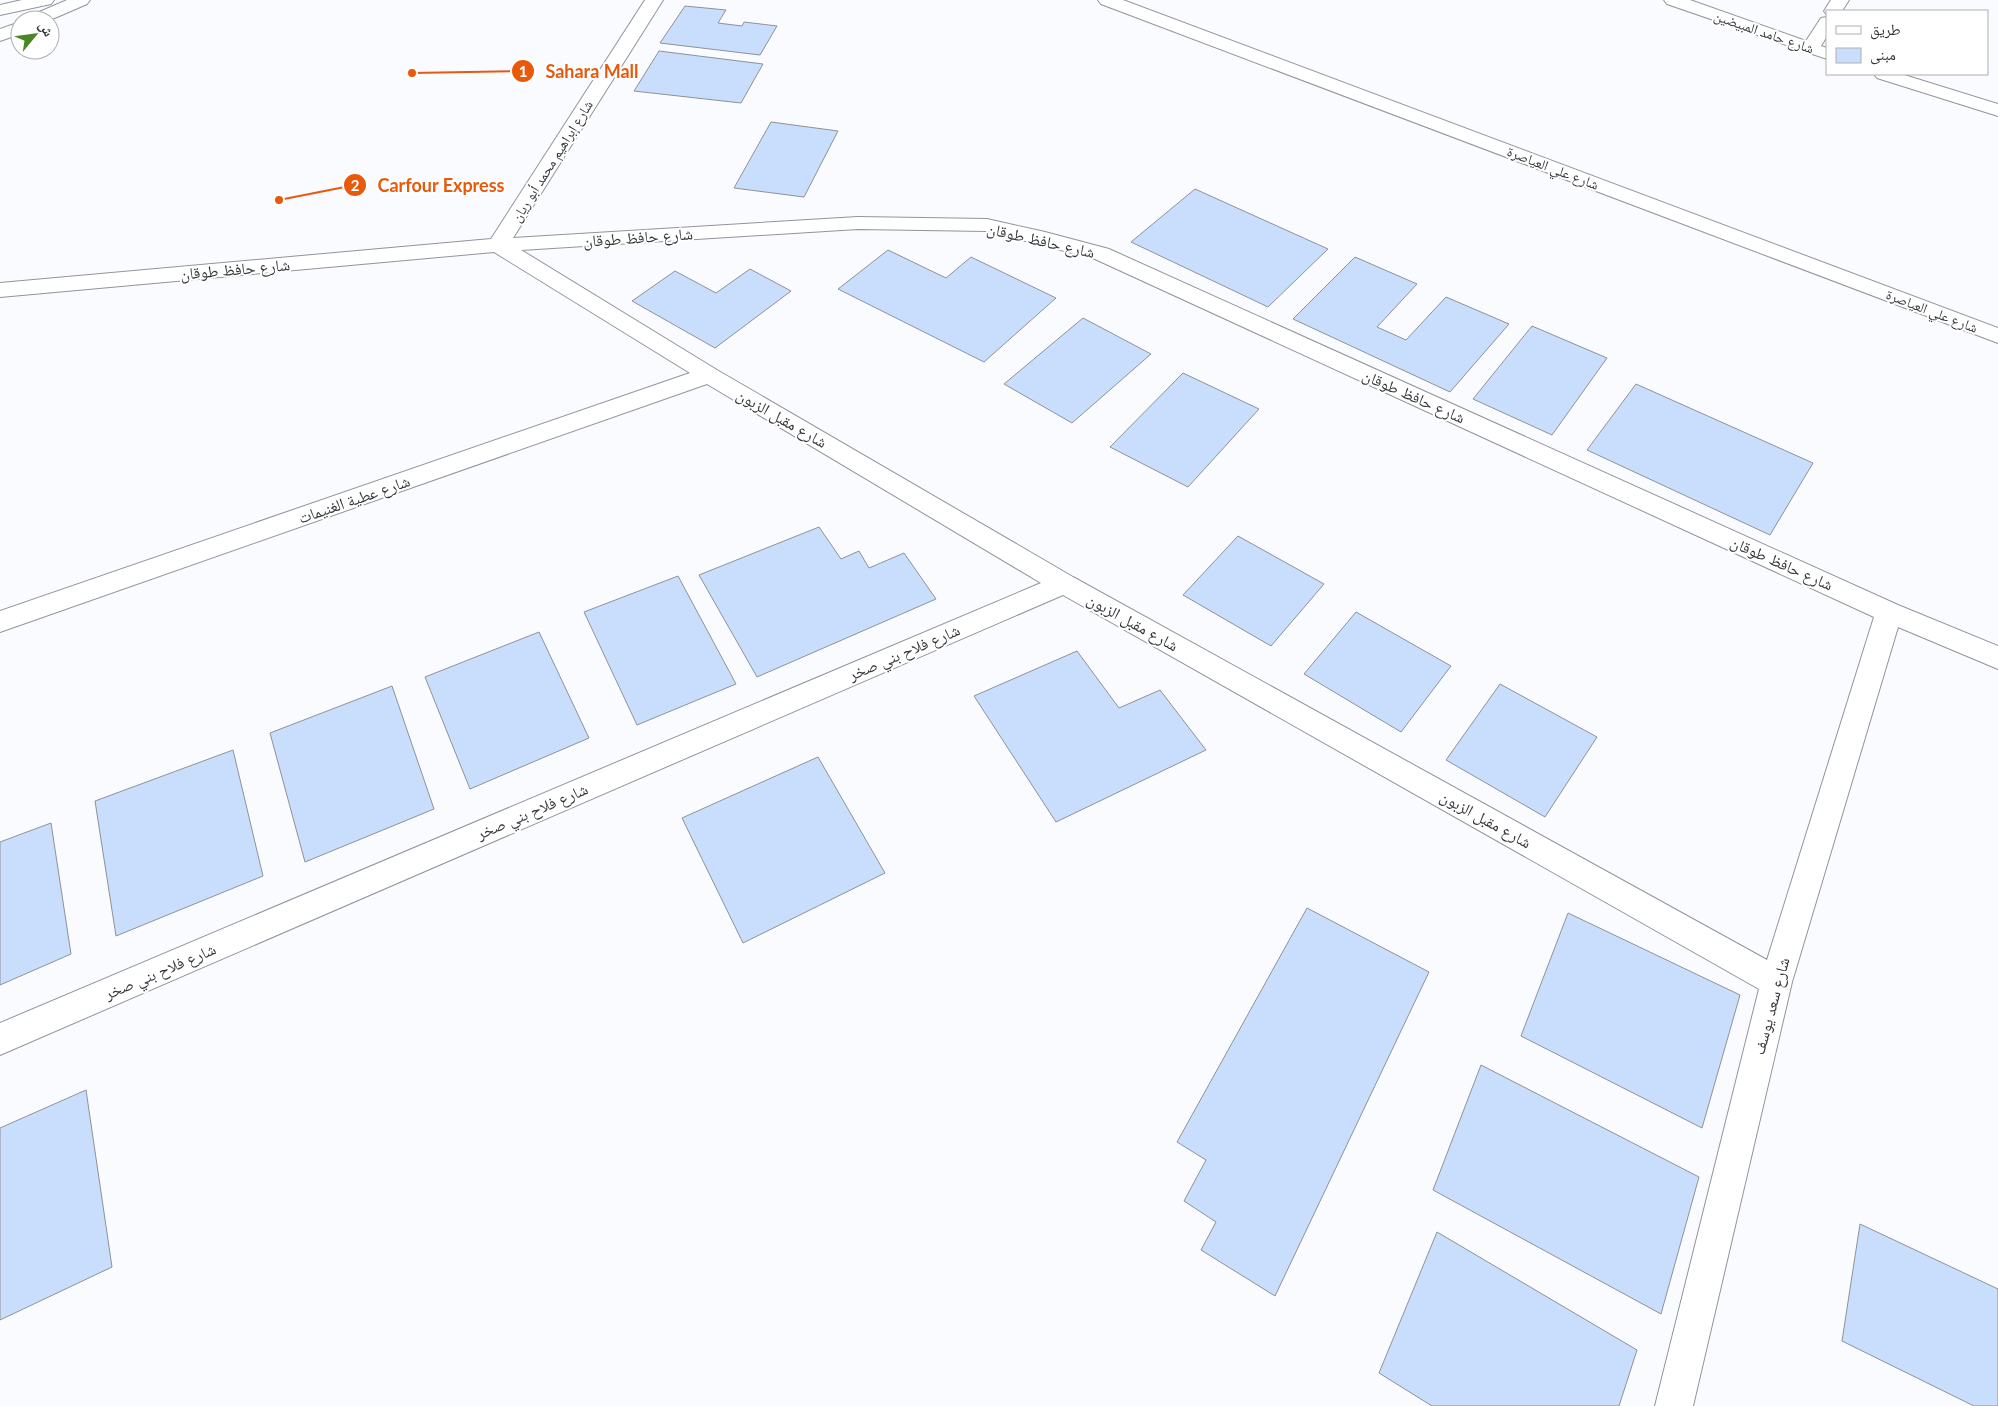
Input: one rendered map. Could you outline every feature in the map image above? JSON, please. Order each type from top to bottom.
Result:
[{"type":"street","points":[[0,10],[45,0]]},
{"type":"street","points":[[58,10],[81,0]]},
{"type":"street","name":"شارع إبراهيم محمد أبو ريان","points":[[498,245],[654,0]]},
{"type":"street","name":"شارع علي العياصرة","points":[[1107,0],[1998,336]]},
{"type":"street","name":"شارع حامد المبيضين","points":[[1673,0],[1818,51]]},
{"type":"street","points":[[1818,51],[1826,25]]},
{"type":"street","points":[[1885,75],[1998,110]]},
{"type":"street","name":"شارع حافظ طوقان","points":[[0,290],[498,245],[858,223],[986,225],[1045,238],[1102,254],[1889,612],[1998,658]]},
{"type":"street","name":"شارع مقبل الزبون","points":[[498,245],[709,375],[1064,584],[1776,982]]},
{"type":"street","name":"شارع عطية الغنيمات","points":[[0,622],[709,375]]},
{"type":"street","name":"شارع فلاح بني صخر","points":[[0,1039],[1064,584]]},
{"type":"street","name":"شارع سعد يوسف","points":[[1674,1406],[1776,982],[1889,612]]},
{"type":"building","points":[[685,6],[726,10],[718,23],[742,26],[744,22],[777,26],[760,55],[660,43]]},
{"type":"building","points":[[659,51],[763,64],[741,103],[634,91]]},
{"type":"building","points":[[771,122],[838,131],[804,197],[734,188]]},
{"type":"building","points":[[1195,189],[1328,249],[1268,307],[1131,242]]},
{"type":"building","points":[[888,250],[946,278],[971,257],[1056,298],[984,362],[838,289]]},
{"type":"building","points":[[1355,257],[1417,284],[1377,327],[1406,340],[1446,297],[1509,324],[1450,392],[1293,319]]},
{"type":"building","points":[[750,269],[791,291],[715,348],[632,301],[675,271],[716,293]]},
{"type":"building","points":[[1083,318],[1151,354],[1072,423],[1004,384]]},
{"type":"building","points":[[1532,326],[1607,358],[1552,435],[1473,399]]},
{"type":"building","points":[[1183,373],[1259,409],[1188,487],[1110,447]]},
{"type":"building","points":[[1636,384],[1813,463],[1770,535],[1587,450]]},
{"type":"building","points":[[819,527],[841,559],[859,551],[869,568],[904,553],[936,599],[757,677],[699,575]]},
{"type":"building","points":[[1238,536],[1324,584],[1271,646],[1183,595]]},
{"type":"building","points":[[678,576],[736,684],[637,725],[584,612]]},
{"type":"building","points":[[1356,612],[1451,666],[1401,732],[1304,674]]},
{"type":"building","points":[[539,632],[589,738],[470,789],[425,677]]},
{"type":"building","points":[[1077,651],[1119,708],[1160,690],[1206,750],[1056,822],[974,696]]},
{"type":"building","points":[[1500,684],[1597,737],[1545,817],[1446,760]]},
{"type":"building","points":[[392,686],[434,809],[305,862],[270,733]]},
{"type":"building","points":[[233,750],[263,876],[116,936],[95,801]]},
{"type":"building","points":[[818,757],[885,873],[743,943],[682,818]]},
{"type":"building","points":[[51,823],[71,954],[0,985],[0,842]]},
{"type":"building","points":[[1307,908],[1429,972],[1275,1296],[1201,1250],[1216,1222],[1184,1201],[1206,1160],[1177,1142]]},
{"type":"building","points":[[1568,913],[1740,995],[1702,1128],[1521,1036]]},
{"type":"building","points":[[1481,1065],[1699,1177],[1661,1314],[1433,1190]]},
{"type":"building","points":[[86,1090],[112,1267],[0,1320],[0,1128]]},
{"type":"building","points":[[1860,1224],[1998,1289],[1998,1406],[1974,1406],[1842,1341]]},
{"type":"building","points":[[1437,1232],[1637,1350],[1619,1406],[1432,1406],[1379,1373]]},
{"type":"place","name":"Sahara Mall","points":[[412,73]]},
{"type":"place","name":"Carfour Express","points":[[279,200]]}]
